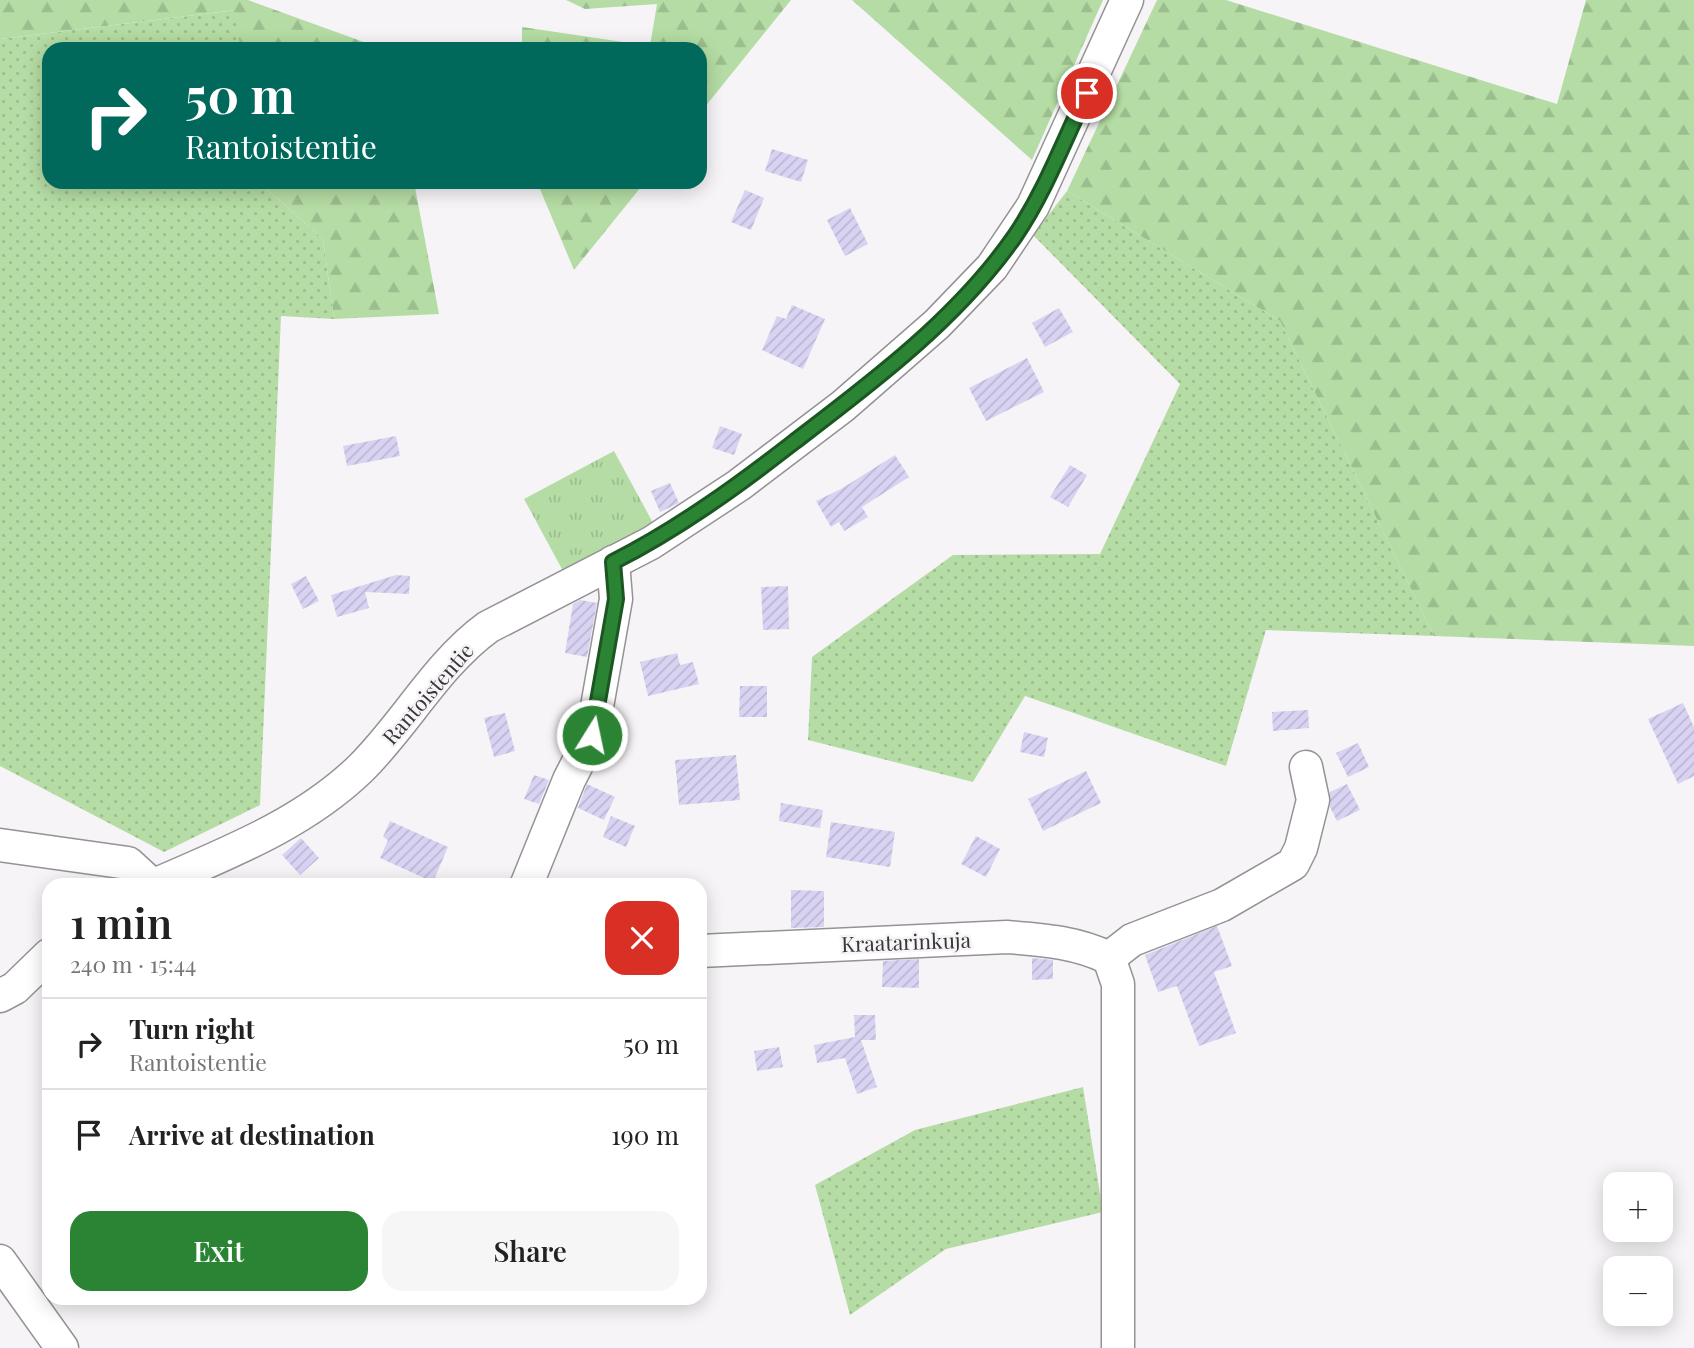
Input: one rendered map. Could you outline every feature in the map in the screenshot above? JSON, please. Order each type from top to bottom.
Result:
[{"type":"street","name":"Rantoistentie","points":[[169,878],[238,848],[320,804],[360,769],[398,729],[432,683],[471,639],[488,627],[651,543],[739,485],[843,406],[937,324],[992,267],[1033,206],[1127,0]]},
{"type":"street","points":[[529,878],[569,780],[592,735],[616,599],[613,562]]},
{"type":"street","points":[[1118,1348],[1118,984],[1109,958],[1132,940],[1222,905],[1293,863],[1301,848],[1313,800],[1306,767]]},
{"type":"street","points":[[0,845],[128,863],[145,878]]},
{"type":"street","name":"Kraatarinkuja","points":[[707,951],[1007,937],[1056,940],[1085,946],[1109,958]]},
{"type":"street","points":[[0,996],[15,988],[42,961]]},
{"type":"street","points":[[0,1261],[62,1348]]},
{"type":"green space","points":[[0,0],[248,0],[364,42],[239,42],[236,10],[0,39]]},
{"type":"green space","points":[[566,0],[791,0],[707,104],[707,42],[651,42],[657,4],[585,9]]},
{"type":"green space","points":[[852,0],[1103,0],[1032,160]]},
{"type":"green space","points":[[1157,0],[1226,0],[1557,104],[1586,0],[1694,0],[1694,646],[1434,636],[1280,321],[1067,191]]},
{"type":"green space","points":[[237,10],[239,42],[42,42],[42,189],[267,189],[323,239],[334,319],[281,316],[260,805],[164,852],[0,766],[0,39]]},
{"type":"green space","points":[[522,27],[623,42],[522,42]]},
{"type":"green space","points":[[267,189],[415,189],[439,314],[334,319],[323,239]]},
{"type":"green space","points":[[540,189],[639,189],[574,270]]},
{"type":"green space","points":[[1067,191],[1280,321],[1434,636],[1266,630],[1226,766],[1025,696],[973,782],[808,740],[812,657],[953,555],[1100,554],[1180,384],[1033,235]]},
{"type":"green space","points":[[614,451],[653,523],[563,571],[524,499]]},
{"type":"green space","points":[[1083,1087],[1103,1212],[946,1249],[850,1315],[815,1185],[915,1130]]},
{"type":"building","points":[[772,149],[808,160],[801,182],[765,171]]},
{"type":"building","points":[[745,190],[764,198],[751,230],[731,222]]},
{"type":"building","points":[[850,208],[868,244],[845,256],[827,220]]},
{"type":"building","points":[[792,305],[825,319],[803,369],[762,350],[777,316],[786,319]]},
{"type":"building","points":[[1059,308],[1073,332],[1045,347],[1032,323]]},
{"type":"building","points":[[1027,358],[1044,392],[986,421],[969,388]]},
{"type":"building","points":[[720,426],[742,434],[734,455],[712,448]]},
{"type":"building","points":[[396,436],[400,456],[347,466],[343,446]]},
{"type":"building","points":[[895,455],[909,477],[862,507],[868,517],[844,531],[839,522],[831,527],[816,501],[841,489]]},
{"type":"building","points":[[1070,465],[1087,475],[1068,507],[1050,497]]},
{"type":"building","points":[[670,483],[679,503],[660,512],[651,491]]},
{"type":"building","points":[[396,575],[410,576],[409,594],[365,592],[369,608],[337,617],[331,595]]},
{"type":"building","points":[[306,576],[319,601],[303,609],[291,584]]},
{"type":"building","points":[[788,586],[789,629],[763,630],[761,587]]},
{"type":"building","points":[[580,600],[597,603],[587,657],[565,653],[573,604]]},
{"type":"building","points":[[677,653],[680,665],[693,662],[699,684],[648,696],[640,662]]},
{"type":"building","points":[[740,686],[767,686],[767,717],[739,717]]},
{"type":"building","points":[[1683,703],[1694,727],[1694,776],[1678,784],[1648,719]]},
{"type":"building","points":[[1308,710],[1309,728],[1273,731],[1272,712]]},
{"type":"building","points":[[505,713],[515,751],[494,757],[484,718]]},
{"type":"building","points":[[1024,732],[1048,738],[1044,757],[1020,752]]},
{"type":"building","points":[[1358,743],[1369,767],[1348,777],[1336,753]]},
{"type":"building","points":[[736,755],[740,800],[679,805],[675,760]]},
{"type":"building","points":[[1086,771],[1101,803],[1043,831],[1028,799]]},
{"type":"building","points":[[534,775],[549,780],[539,804],[524,799]]},
{"type":"building","points":[[587,784],[615,797],[604,820],[578,808]]},
{"type":"building","points":[[1347,784],[1360,810],[1337,821],[1330,807],[1330,792]]},
{"type":"building","points":[[781,803],[823,810],[820,828],[779,821]]},
{"type":"building","points":[[611,816],[635,826],[626,847],[603,837]]},
{"type":"building","points":[[390,821],[448,847],[435,878],[424,878],[380,858],[388,840],[383,837]]},
{"type":"building","points":[[831,822],[895,832],[890,867],[826,857]]},
{"type":"building","points":[[976,836],[1000,849],[986,877],[961,864]]},
{"type":"building","points":[[301,838],[319,858],[300,875],[282,855]]},
{"type":"building","points":[[791,890],[824,891],[824,927],[791,928]]},
{"type":"building","points":[[1217,926],[1232,966],[1214,972],[1236,1033],[1199,1046],[1177,986],[1158,992],[1145,955]]},
{"type":"building","points":[[1032,958],[1053,960],[1053,979],[1032,980]]},
{"type":"building","points":[[919,959],[919,988],[882,987],[883,961]]},
{"type":"building","points":[[854,1015],[875,1015],[876,1040],[861,1040],[877,1087],[857,1094],[845,1058],[817,1063],[814,1045],[855,1037]]},
{"type":"building","points":[[779,1047],[783,1067],[757,1071],[754,1051]]},
{"type":"route","points":[[592,735],[607,636],[616,599],[613,562],[651,543],[739,485],[843,406],[937,324],[992,267],[1015,235],[1033,206],[1087,93]]}]
